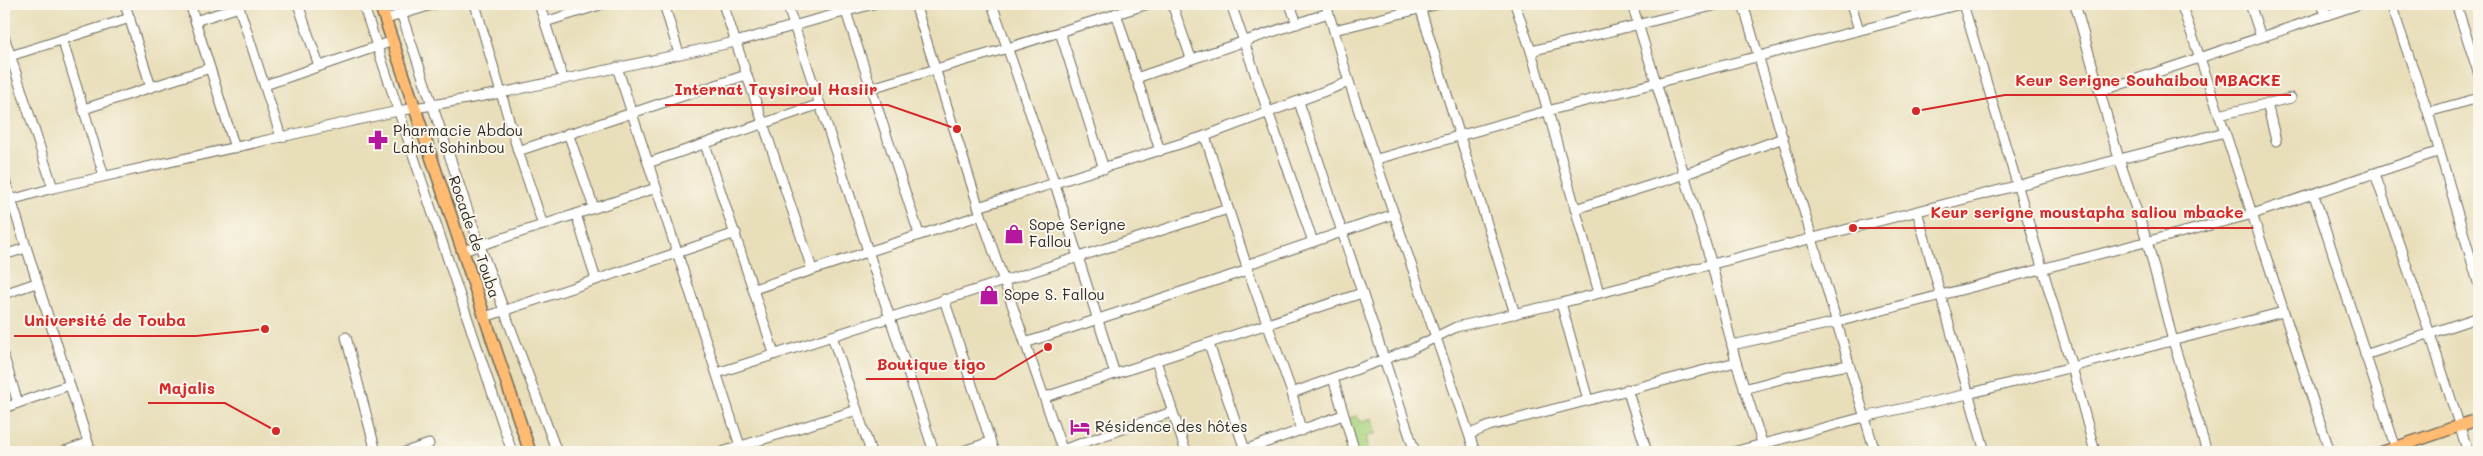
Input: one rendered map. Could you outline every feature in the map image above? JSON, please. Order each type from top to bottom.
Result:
[{"type":"main road","name":"Rocade de Touba","points":[[380,4],[530,452]]},
{"type":"main road","points":[[2383,452],[2396,450],[2479,419]]},
{"type":"street","points":[[125,4],[151,87]]},
{"type":"street","points":[[190,4],[236,148]]},
{"type":"street","points":[[298,4],[319,66]]},
{"type":"street","points":[[363,4],[512,452]]},
{"type":"street","points":[[398,4],[480,246],[557,452]]},
{"type":"street","points":[[386,19],[435,4]]},
{"type":"street","points":[[475,4],[518,151],[543,225]]},
{"type":"street","points":[[539,4],[563,78]]},
{"type":"street","points":[[545,22],[603,4]]},
{"type":"street","points":[[664,4],[679,54]]},
{"type":"street","points":[[723,4],[812,269]]},
{"type":"street","points":[[787,4],[934,452]]},
{"type":"street","points":[[8,201],[104,176],[398,111],[501,93],[735,42],[873,4]]},
{"type":"street","points":[[915,4],[980,211],[1024,343],[1063,451],[1172,412]]},
{"type":"street","points":[[992,4],[1055,184],[1115,374]]},
{"type":"street","points":[[870,88],[936,70],[1148,4]]},
{"type":"street","points":[[1172,4],[1191,58]]},
{"type":"street","points":[[1231,4],[1313,242]]},
{"type":"street","points":[[1290,4],[1297,24]]},
{"type":"street","points":[[1326,4],[1349,82],[1377,159],[1475,452]]},
{"type":"street","points":[[1334,30],[1419,6],[1438,4]]},
{"type":"street","points":[[1515,4],[1531,51],[1599,294]]},
{"type":"street","points":[[1632,4],[1712,265],[1744,389],[1764,448]]},
{"type":"street","points":[[1531,51],[1721,4]]},
{"type":"street","points":[[1743,4],[1875,452]]},
{"type":"street","points":[[1851,4],[1859,30]]},
{"type":"street","points":[[1377,159],[1548,111],[1962,4],[2072,367],[2095,452]]},
{"type":"street","points":[[2075,4],[2119,159],[2147,240],[2173,341],[2207,452]]},
{"type":"street","points":[[2181,4],[2253,214],[2283,312],[2330,452]]},
{"type":"street","points":[[2250,4],[2261,37]]},
{"type":"street","points":[[2322,4],[2326,14]]},
{"type":"street","points":[[2101,91],[2360,4]]},
{"type":"street","points":[[2391,4],[2428,112],[2437,152],[2479,286]]},
{"type":"street","points":[[2456,4],[2479,75]]},
{"type":"street","points":[[195,21],[239,5],[281,137]]},
{"type":"street","points":[[1419,6],[1516,314]]},
{"type":"street","points":[[846,12],[919,234]]},
{"type":"street","points":[[1116,13],[1160,151]]},
{"type":"street","points":[[1136,78],[1328,13]]},
{"type":"street","points":[[10,56],[130,18]]},
{"type":"street","points":[[1060,32],[1104,169]]},
{"type":"street","points":[[4,36],[53,188]]},
{"type":"street","points":[[62,40],[104,176]]},
{"type":"street","points":[[265,85],[393,41]]},
{"type":"street","points":[[617,67],[676,254],[742,449]]},
{"type":"street","points":[[84,109],[210,68]]},
{"type":"street","points":[[518,151],[746,74]]},
{"type":"street","points":[[754,289],[919,234],[1055,184],[1270,114],[1349,82]]},
{"type":"street","points":[[2220,115],[2291,98]]},
{"type":"street","points":[[2428,112],[2479,98]]},
{"type":"street","points":[[1299,102],[1415,452]]},
{"type":"street","points":[[2267,103],[2276,141]]},
{"type":"street","points":[[648,163],[820,104]]},
{"type":"street","points":[[1292,392],[1384,359],[1436,338],[1456,327],[1599,294],[2225,132]]},
{"type":"street","points":[[568,133],[594,208]]},
{"type":"street","points":[[1205,136],[1247,268],[1269,324],[1292,392],[1301,431]]},
{"type":"street","points":[[1575,209],[1684,174],[1783,138]]},
{"type":"street","points":[[705,144],[736,233],[774,354]]},
{"type":"street","points":[[1732,345],[1837,322],[2253,214],[2437,152]]},
{"type":"street","points":[[2375,174],[2468,452]]},
{"type":"street","points":[[4,177],[8,201],[26,248],[89,448],[62,452]]},
{"type":"street","points":[[463,251],[656,188]]},
{"type":"street","points":[[2314,195],[2396,450]]},
{"type":"street","points":[[717,373],[1228,209]]},
{"type":"street","points":[[1917,211],[1986,452]]},
{"type":"street","points":[[576,214],[596,280]]},
{"type":"street","points":[[1024,343],[1247,268],[1313,242],[1394,214]]},
{"type":"street","points":[[485,317],[736,233]]},
{"type":"street","points":[[4,255],[26,248]]},
{"type":"street","points":[[4,294],[36,283]]},
{"type":"street","points":[[1045,397],[1362,293]]},
{"type":"street","points":[[944,299],[994,452]]},
{"type":"street","points":[[1562,303],[1588,400]]},
{"type":"street","points":[[1733,452],[1764,448],[1864,417],[1968,394],[2283,312]]},
{"type":"street","points":[[2365,356],[2479,317]]},
{"type":"street","points":[[832,336],[870,452]]},
{"type":"street","points":[[346,337],[376,452]]},
{"type":"street","points":[[1210,344],[1242,451],[1343,415]]},
{"type":"street","points":[[4,357],[18,403]]},
{"type":"street","points":[[1156,361],[1186,452]]},
{"type":"street","points":[[1470,434],[1489,426],[1736,362]]},
{"type":"street","points":[[1744,389],[1803,373],[1849,365]]},
{"type":"street","points":[[1333,378],[1355,452]]},
{"type":"street","points":[[4,408],[69,385]]},
{"type":"street","points":[[1627,389],[1647,452]]},
{"type":"street","points":[[722,452],[742,449],[857,410]]},
{"type":"street","points":[[960,452],[990,442]]},
{"type":"street","points":[[405,452],[429,444]]},
{"type":"green space","points":[[1357,416],[1361,422],[1372,418],[1377,433],[1366,436],[1369,452],[1356,452],[1346,419]]},
{"type":"place","name":"Keur Serigne Souhaibou MBACKE","points":[[1916,111]]},
{"type":"place","name":"Internat Taysiroul Hasiir","points":[[957,129]]},
{"type":"place","name":"Pharmacie Abdou Lahat Sohinbou","points":[[378,140]]},
{"type":"place","name":"Keur serigne moustapha saliou mbacke","points":[[1853,228]]},
{"type":"place","name":"Sope Serigne Fallou","points":[[1014,234]]},
{"type":"place","name":"Sope S. Fallou","points":[[989,295]]},
{"type":"place","name":"Université de Touba","points":[[265,329]]},
{"type":"place","name":"Boutique tigo","points":[[1048,347]]},
{"type":"place","name":"Résidence des hôtes","points":[[1080,427]]},
{"type":"place","name":"Majalis","points":[[276,431]]}]
